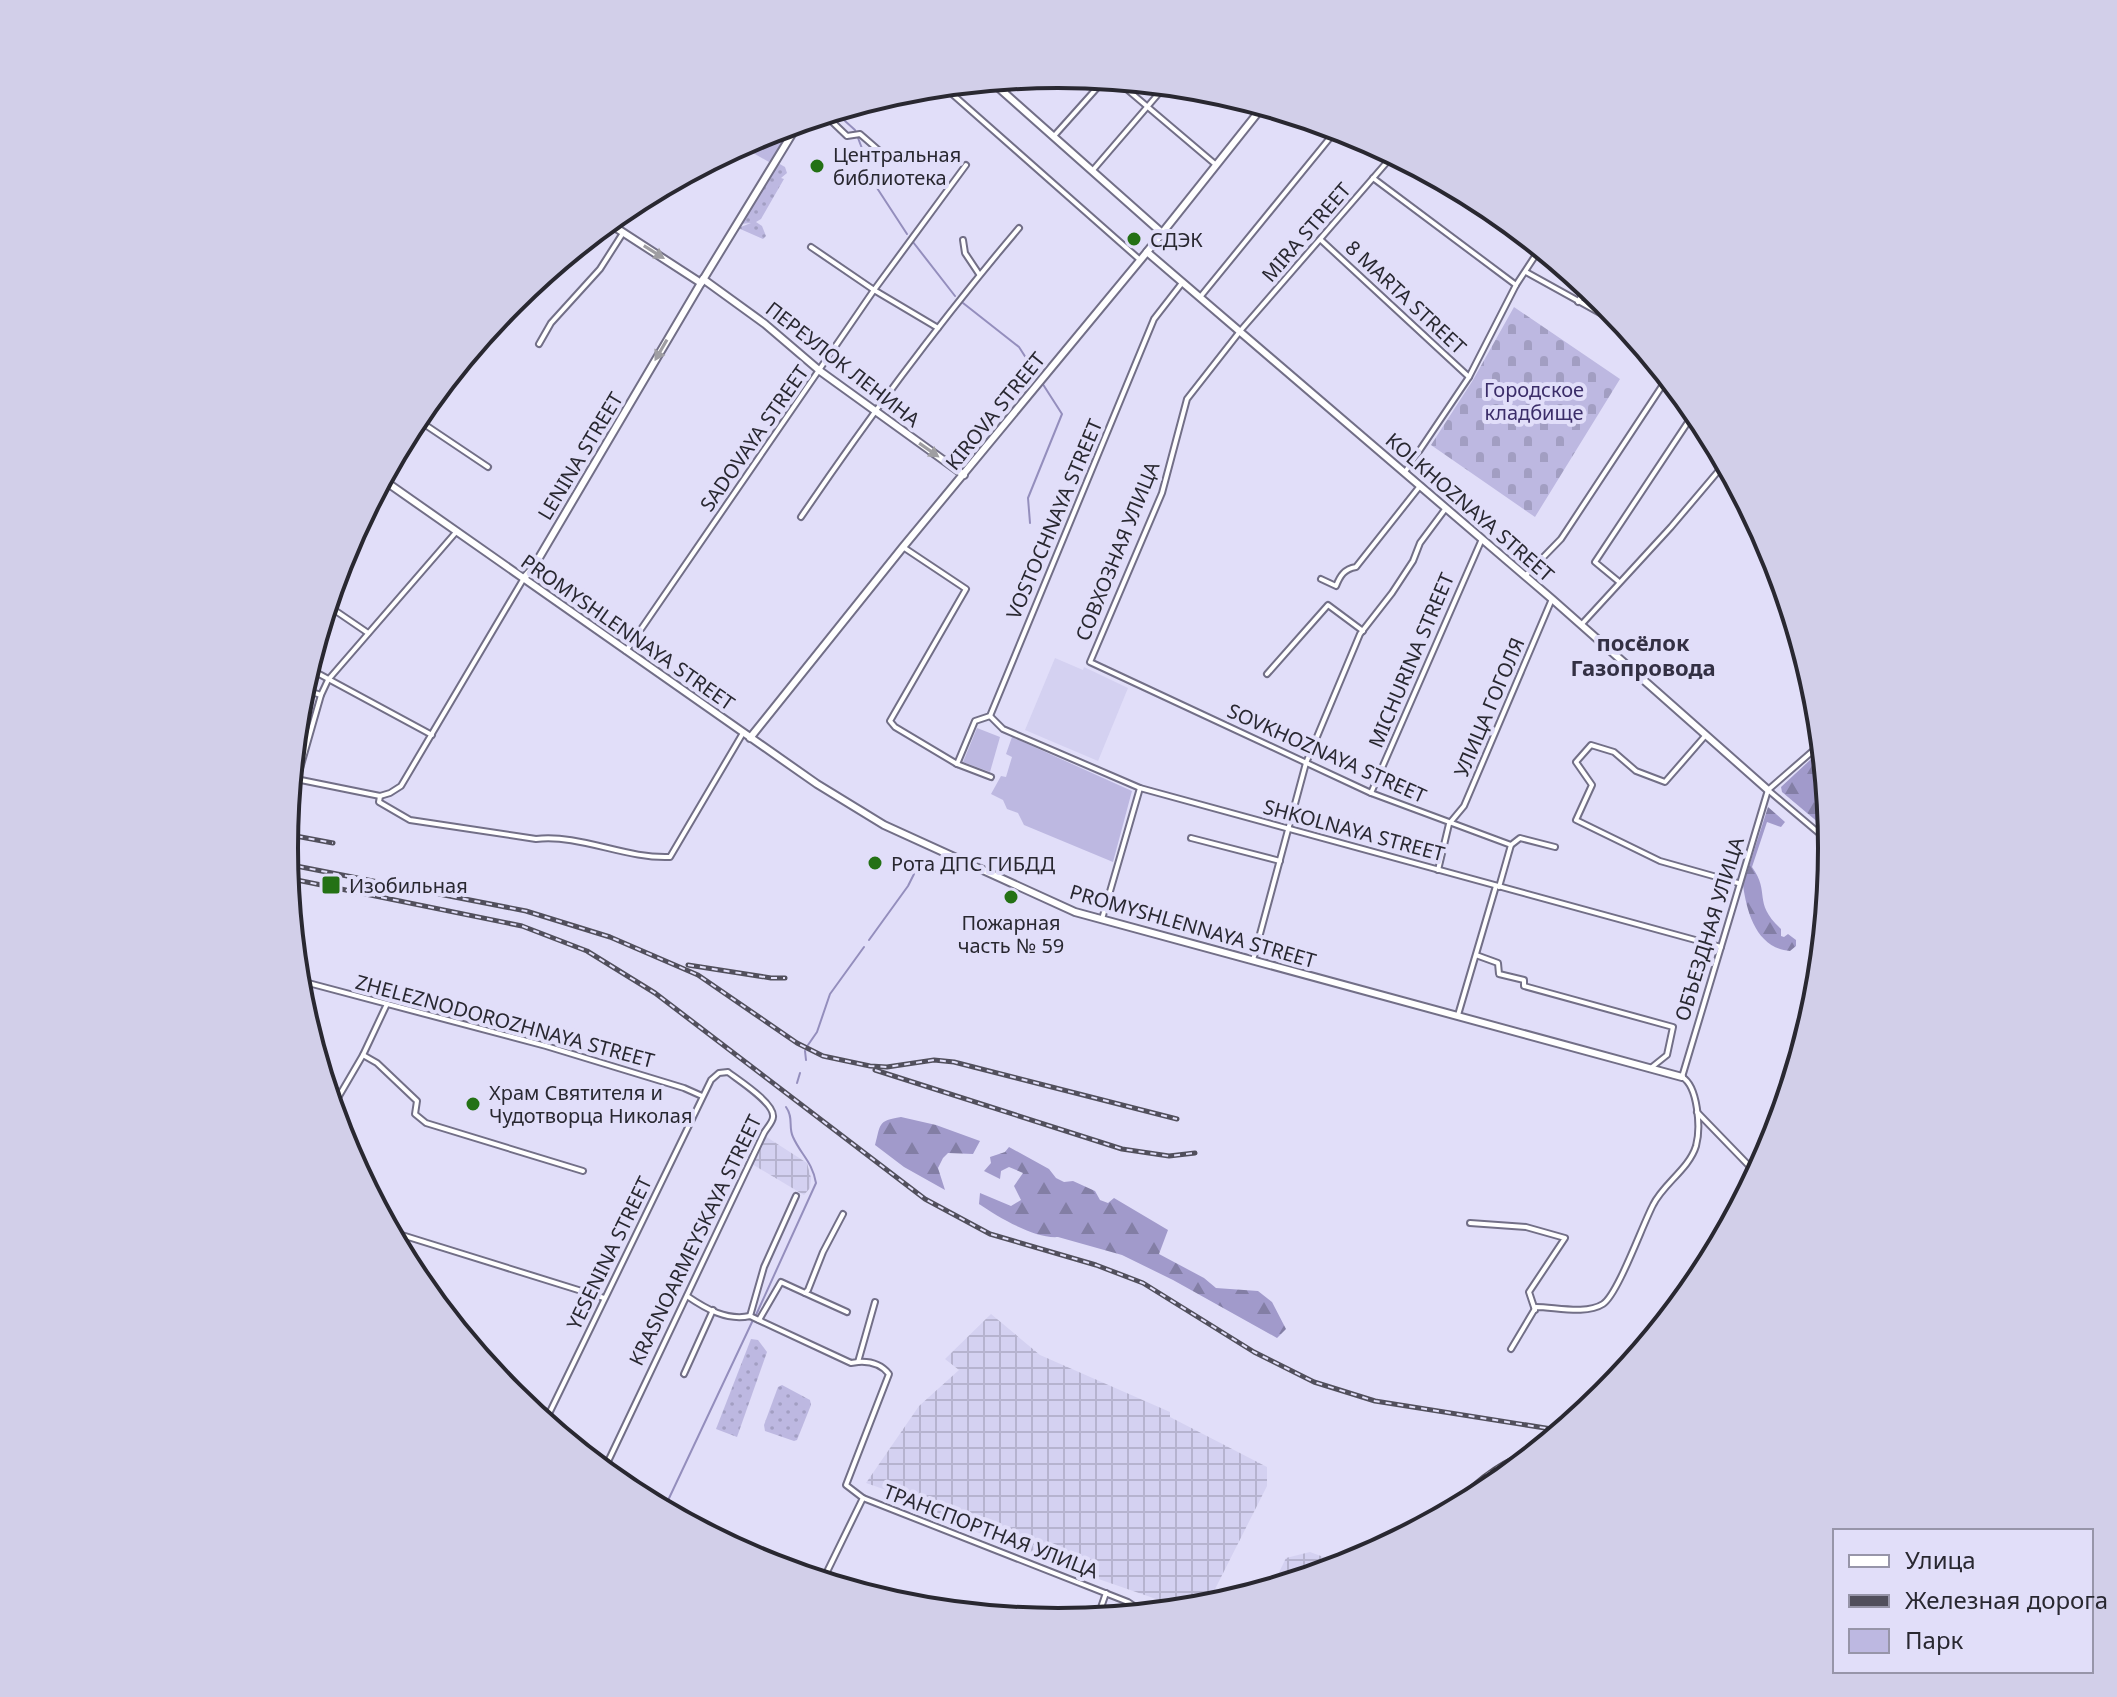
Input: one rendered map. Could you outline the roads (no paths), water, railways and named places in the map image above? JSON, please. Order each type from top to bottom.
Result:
[{"type":"main road","points":[[1004,92],[1161,232]]},
{"type":"main road","name":"KIROVA STREET","points":[[750,738],[1256,114]]},
{"type":"main road","name":"LENINA STREET","points":[[524,578],[533,568],[790,137]]},
{"type":"main road","name":"ПЕРЕУЛОК ЛЕНИНА","points":[[618,229],[765,324],[820,371],[964,475]]},
{"type":"main road","name":"KOLKHOZNAYA STREET","points":[[1147,252],[1552,599],[1768,790]]},
{"type":"main road","name":"PROMYSHLENNAYA STREET","points":[[391,485],[750,738],[884,825],[1075,912],[1682,1077]]},
{"type":"street","points":[[1054,136],[1096,90]]},
{"type":"street","points":[[1132,92],[1215,164]]},
{"type":"street","points":[[1093,170],[1156,95]]},
{"type":"street","points":[[954,96],[1139,259]]},
{"type":"street","points":[[832,123],[847,136],[860,134],[883,154]]},
{"type":"street","points":[[1200,297],[1330,138]]},
{"type":"street","name":"MIRA STREET","points":[[1185,405],[1199,382],[1241,330],[1387,162]]},
{"type":"street","name":"SADOVAYA STREET","points":[[626,651],[874,290],[966,165]]},
{"type":"street","points":[[1373,178],[1516,285]]},
{"type":"street","points":[[801,517],[873,410],[979,274],[1019,228]]},
{"type":"street","points":[[539,344],[551,323],[600,269],[623,233]]},
{"type":"street","points":[[963,240],[965,253],[979,274]]},
{"type":"street","name":"8 MARTA STREET","points":[[1321,240],[1469,377]]},
{"type":"street","points":[[811,247],[938,328]]},
{"type":"street","points":[[1405,472],[1469,377],[1516,285],[1535,257]]},
{"type":"street","points":[[1526,272],[1596,311]]},
{"type":"street","name":"VOSTOCHNAYA STREET","points":[[957,764],[975,721],[990,716],[1154,319],[1182,283]]},
{"type":"street","points":[[1578,302],[1581,297]]},
{"type":"street","points":[[1525,576],[1561,539],[1662,386]]},
{"type":"street","name":"SOVKHOZNAYA STREET","points":[[1185,405],[1162,493],[1090,662],[1371,793],[1511,845],[1520,838],[1555,847]]},
{"type":"street","points":[[1618,581],[1595,562],[1688,422]]},
{"type":"street","points":[[426,426],[488,467]]},
{"type":"street","points":[[1581,625],[1719,471]]},
{"type":"street","points":[[1321,579],[1336,586],[1340,576],[1349,568],[1356,567],[1420,486]]},
{"type":"street","points":[[1253,960],[1306,763],[1363,631],[1392,593],[1413,561],[1420,543],[1446,508]]},
{"type":"street","points":[[307,739],[328,680],[457,531]]},
{"type":"street","name":"MICHURINA STREET","points":[[1371,793],[1482,539]]},
{"type":"street","points":[[903,547],[966,589],[890,721],[957,764],[991,777]]},
{"type":"street","name":"LENINA STREET","points":[[380,796],[401,786],[524,578]]},
{"type":"street","name":"УЛИЦА ГОГОЛЯ","points":[[1438,870],[1449,824],[1464,806],[1552,599]]},
{"type":"street","points":[[1267,674],[1328,605],[1363,631]]},
{"type":"street","points":[[336,611],[368,633]]},
{"type":"street","points":[[319,675],[432,735]]},
{"type":"street","points":[[315,693],[321,695]]},
{"type":"street","name":"SHKOLNAYA STREET","points":[[990,716],[1003,729],[1140,788],[1721,947]]},
{"type":"street","points":[[302,780],[380,796],[379,802],[410,820],[536,839],[553,837],[647,858],[670,857],[743,733]]},
{"type":"street","points":[[1706,734],[1665,782],[1636,771],[1614,752],[1591,745],[1576,762],[1592,785],[1576,820],[1660,861],[1738,883]]},
{"type":"street","points":[[1812,751],[1768,790],[1818,833]]},
{"type":"street","points":[[1102,919],[1140,788]]},
{"type":"street","name":"ОБЪЕЗДНАЯ УЛИЦА","points":[[1682,1077],[1768,790]]},
{"type":"street","points":[[1191,838],[1280,861]]},
{"type":"street","points":[[1457,1017],[1511,845]]},
{"type":"street","points":[[1476,955],[1498,963],[1499,974],[1524,980],[1524,986],[1673,1027],[1667,1055],[1650,1069]]},
{"type":"street","name":"ZHELEZNODOROZHNAYA STREET","points":[[311,984],[546,1046],[703,1096]]},
{"type":"street","points":[[339,1096],[387,1004]]},
{"type":"street","points":[[363,1055],[377,1063],[417,1101],[415,1114],[426,1123],[583,1171]]},
{"type":"street","name":"KRASNOARMEYSKAYA STREET","points":[[608,1461],[764,1133],[774,1120],[768,1103],[728,1072],[719,1073],[711,1080],[703,1096]]},
{"type":"street","points":[[1511,1349],[1536,1307],[1591,1309],[1604,1303],[1614,1292],[1656,1199],[1690,1158],[1696,1146],[1695,1110],[1689,1081],[1682,1077]]},
{"type":"street","name":"YESENINA STREET","points":[[549,1413],[703,1096]]},
{"type":"street","points":[[1695,1110],[1749,1166]]},
{"type":"street","points":[[750,1316],[764,1267],[796,1196]]},
{"type":"street","points":[[805,1293],[843,1214]]},
{"type":"street","points":[[1470,1223],[1526,1227],[1565,1238],[1529,1292],[1535,1310]]},
{"type":"street","points":[[404,1236],[604,1298]]},
{"type":"street","points":[[759,1320],[781,1282],[847,1312]]},
{"type":"street","points":[[687,1296],[735,1319],[750,1316],[851,1363],[870,1361],[884,1368],[889,1374],[846,1485],[863,1498]]},
{"type":"street","points":[[858,1362],[875,1302]]},
{"type":"street","points":[[684,1374],[713,1310]]},
{"type":"street","name":"ТРАНСПОРТНАЯ УЛИЦА","points":[[827,1573],[863,1498],[1132,1605]]},
{"type":"street","points":[[1101,1607],[1106,1593]]},
{"type":"waterway","points":[[843,119],[855,130],[877,188],[907,234]]},
{"type":"waterway","points":[[913,242],[955,296]]},
{"type":"waterway","points":[[963,303],[1019,347],[1062,414],[1028,498],[1030,523]]},
{"type":"waterway","points":[[869,940],[914,874]]},
{"type":"waterway","points":[[808,1045],[817,1032],[830,994],[864,947]]},
{"type":"waterway","points":[[805,1051],[806,1060]]},
{"type":"waterway","points":[[797,1083],[800,1073]]},
{"type":"waterway","points":[[756,1315],[816,1183],[812,1169],[793,1137],[786,1107]]},
{"type":"waterway","points":[[668,1501],[753,1320]]},
{"type":"railway","points":[[298,837],[333,843]]},
{"type":"railway","points":[[299,866],[526,911],[610,937],[698,975],[797,1043],[823,1056],[887,1067],[934,1060],[954,1062],[1177,1119]]},
{"type":"railway","points":[[299,881],[522,926],[587,951],[655,993],[925,1199],[990,1234],[1096,1265],[1143,1283],[1254,1352],[1314,1382],[1375,1401],[1549,1429]]},
{"type":"railway","points":[[688,965],[785,978]]},
{"type":"railway","points":[[875,1070],[1122,1149],[1169,1156],[1195,1153]]},
{"type":"railway","points":[[1474,1486],[1508,1462]]},
{"type":"place","name":"Центральная библиотека","points":[[817,166]]},
{"type":"place","name":"СДЭК","points":[[1134,239]]},
{"type":"place","name":"Рота ДПС ГИБДД","points":[[875,863]]},
{"type":"place","name":"Изобильная","points":[[331,885]]},
{"type":"place","name":"Пожарная часть № 59","points":[[1011,897]]},
{"type":"place","name":"Храм Святителя и Чудотворца Николая","points":[[473,1104]]},
{"type":"district","name":"посёлок Газопровода","points":[[1643,654]]},
{"type":"park label","name":"Городское кладбище","points":[[1534,400]]}]
